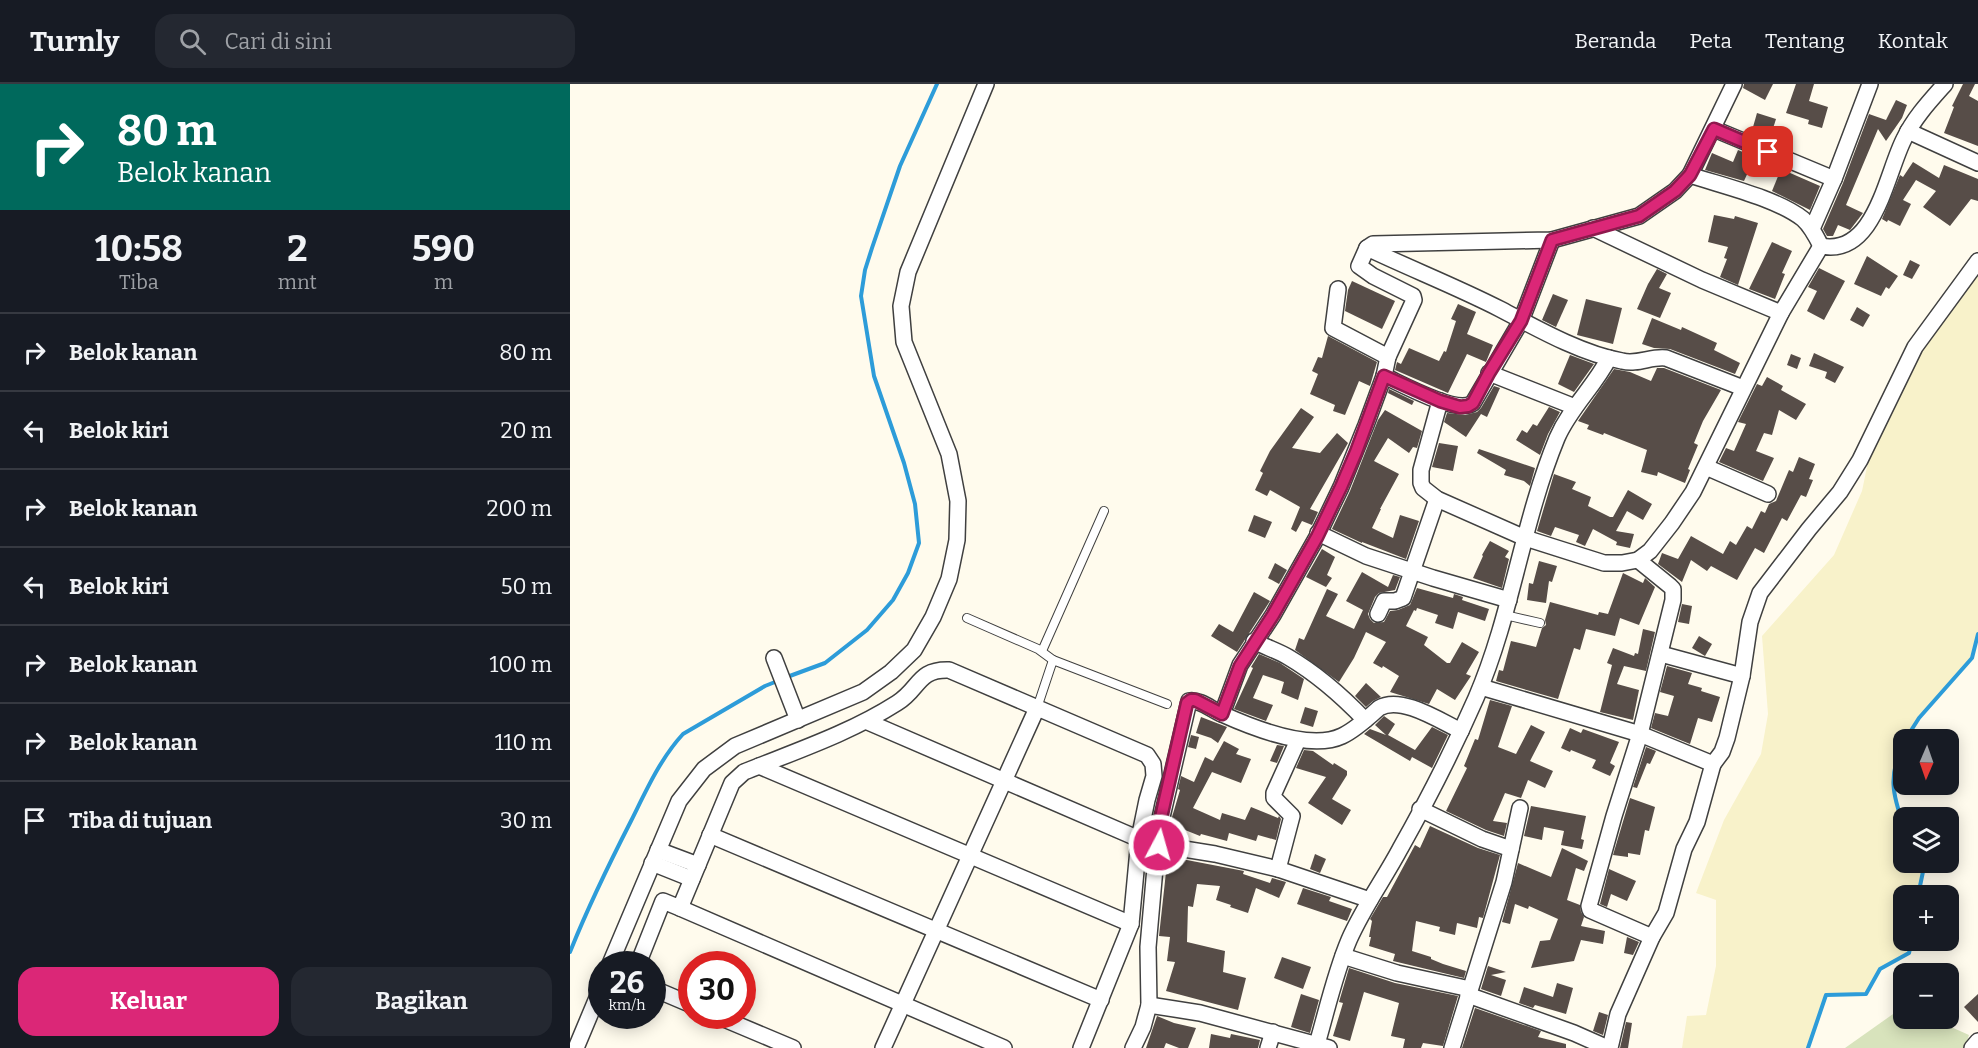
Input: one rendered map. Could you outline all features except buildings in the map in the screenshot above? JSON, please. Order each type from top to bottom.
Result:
[{"type":"street","points":[[615,951],[679,801],[704,769],[735,746],[863,692],[891,672],[914,650],[933,617],[949,579],[957,540],[958,501],[949,454],[904,342],[901,306],[908,272],[986,84]]},
{"type":"street","points":[[1222,714],[1240,666],[1254,641],[1273,615],[1318,533],[1356,452],[1389,357],[1414,298],[1359,266],[1367,248],[1373,244],[1552,240],[1639,216],[1675,191],[1690,175],[1734,84]]},
{"type":"street","points":[[1812,229],[1834,179],[1870,84]]},
{"type":"street","points":[[1690,175],[1776,204],[1803,219],[1812,229],[1821,246],[1830,248],[1843,245],[1854,239],[1866,227],[1908,131],[1917,116],[1945,84]]},
{"type":"street","points":[[1714,129],[1834,179]]},
{"type":"street","points":[[1908,131],[1978,163]]},
{"type":"street","points":[[1593,228],[1701,280],[1781,313]]},
{"type":"street","points":[[1384,376],[1440,401],[1460,407],[1473,403],[1521,321],[1552,240]]},
{"type":"street","points":[[1440,401],[1420,477],[1424,488],[1437,499],[1526,538],[1604,563],[1638,560],[1650,551],[1693,492],[1781,313],[1821,246]]},
{"type":"street","points":[[1367,248],[1500,309],[1521,321],[1609,358],[1638,363],[1657,357],[1666,358],[1743,388]]},
{"type":"street","points":[[1343,956],[1469,992],[1609,1048],[1618,1014],[1652,937],[1666,913],[1684,849],[1697,822],[1713,764],[1722,752],[1727,738],[1742,676],[1750,622],[1760,593],[1840,492],[1860,460],[1915,347],[1978,261]]},
{"type":"street","points":[[1338,289],[1333,328],[1389,357]]},
{"type":"street","points":[[1149,1005],[1200,1013],[1323,1046],[1343,956],[1350,939],[1402,846],[1481,687],[1507,608],[1539,487],[1558,436],[1575,406],[1596,381],[1609,358]]},
{"type":"street","points":[[1489,373],[1575,406]]},
{"type":"street","points":[[1706,467],[1768,494]]},
{"type":"street","points":[[1378,614],[1384,601],[1402,600],[1414,571],[1437,499]]},
{"type":"street","points":[[1318,533],[1366,556],[1414,571],[1507,608]]},
{"type":"street","points":[[1638,560],[1673,589],[1674,600],[1640,734],[1589,906],[1590,910],[1601,916],[1652,937]]},
{"type":"street","points":[[1254,641],[1288,657],[1312,673],[1346,700],[1365,720]]},
{"type":"street","points":[[1661,654],[1742,676]]},
{"type":"street","points":[[774,658],[798,720]]},
{"type":"street","points":[[680,908],[732,783],[744,772],[868,722],[905,699],[926,674],[937,669],[949,670],[1146,755],[1153,764],[1154,776],[1139,839],[1131,924],[1081,1048]]},
{"type":"street","points":[[1481,687],[1640,734],[1713,764]]},
{"type":"street","points":[[1133,1048],[1143,1027],[1149,1005],[1148,947],[1160,822],[1187,703],[1195,700],[1222,714],[1298,740],[1330,740],[1343,736],[1379,708],[1394,703],[1404,705],[1461,731]]},
{"type":"street","points":[[883,1048],[1036,708]]},
{"type":"street","points":[[868,722],[1139,839]]},
{"type":"street","points":[[1278,869],[1292,816],[1274,798],[1274,793],[1298,740]]},
{"type":"street","points":[[759,766],[1131,924]]},
{"type":"street","points":[[1452,1048],[1504,882],[1520,808]]},
{"type":"street","points":[[1420,809],[1482,839],[1511,849]]},
{"type":"street","points":[[710,835],[1101,1000]]},
{"type":"street","points":[[1159,845],[1215,854],[1278,869],[1370,900]]},
{"type":"street","points":[[655,857],[695,872]]},
{"type":"street","points":[[643,951],[663,902],[1004,1048]]},
{"type":"street","points":[[576,1048],[588,1019]]},
{"type":"street","points":[[748,1029],[793,1048]]},
{"type":"street","points":[[1268,1048],[1273,1032]]},
{"type":"street","points":[[1570,1048],[1574,1033]]},
{"type":"street","points":[[1972,1048],[1978,1041]]},
{"type":"lane","points":[[1042,651],[1104,511]]},
{"type":"lane","points":[[1507,608],[1540,624]]},
{"type":"lane","points":[[967,618],[1042,651],[1053,660],[1167,704]]},
{"type":"lane","points":[[1036,708],[1053,660]]},
{"type":"shaded area","points":[[1978,264],[1978,634],[1972,658],[1912,729],[1893,729],[1893,795],[1897,807],[1893,807],[1893,873],[1923,873],[1920,885],[1893,885],[1893,951],[1910,951],[1909,953],[1880,969],[1866,994],[1826,995],[1808,1048],[1682,1048],[1687,1016],[1706,1015],[1716,966],[1716,900],[1696,893],[1724,820],[1761,754],[1768,714],[1762,636],[1834,555],[1862,491],[1873,438],[1935,322]]},
{"type":"green space","points":[[1893,1014],[1893,1029],[1956,1029],[1969,1035],[1965,1048],[1845,1048]]},
{"type":"waterway","points":[[787,677],[825,663],[867,630],[893,600],[908,573],[919,543],[915,504],[904,463],[874,376],[861,296],[865,270],[900,166],[937,84]]},
{"type":"waterway","points":[[1912,729],[1972,658],[1978,634]]},
{"type":"waterway","points":[[570,952],[642,798],[660,765],[675,744],[683,734],[765,686],[780,680]]},
{"type":"waterway","points":[[1895,795],[1898,807]]},
{"type":"waterway","points":[[1920,885],[1923,873]]},
{"type":"waterway","points":[[1808,1048],[1826,995],[1866,994],[1880,969],[1909,951]]},
{"type":"route","points":[[1159,845],[1160,822],[1187,703],[1195,700],[1222,714],[1240,666],[1254,641],[1273,615],[1317,537],[1341,487],[1384,376],[1440,401],[1460,407],[1468,406],[1473,403],[1521,321],[1552,240],[1639,216],[1675,191],[1690,175],[1714,129],[1768,152]]}]
